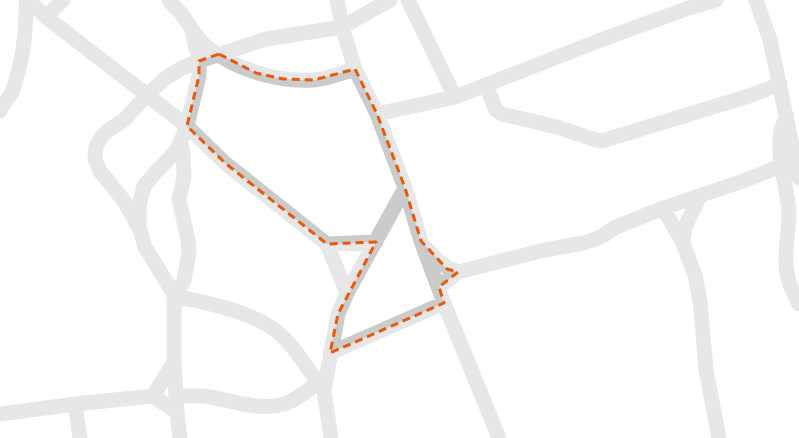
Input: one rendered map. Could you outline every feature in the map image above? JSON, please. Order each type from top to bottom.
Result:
[{"type":"street","points":[[27,0],[46,17],[187,126],[225,163],[327,244],[347,293]]},
{"type":"street","points":[[0,111],[12,91],[19,70],[25,41],[27,0]]},
{"type":"street","points":[[46,17],[63,0]]},
{"type":"street","points":[[169,0],[183,15],[192,31],[206,47],[256,73],[283,79],[314,80],[355,69]]},
{"type":"street","points":[[337,0],[342,26],[355,69],[377,114],[405,188],[421,241],[444,304],[499,438]]},
{"type":"street","points":[[408,0],[455,98]]},
{"type":"street","points":[[377,114],[455,98],[606,38],[688,8],[716,0]]},
{"type":"street","points":[[756,0],[770,40],[799,178]]},
{"type":"street","points":[[180,438],[174,362],[174,296],[145,247],[139,226],[124,201],[100,171],[95,158],[96,147],[102,136],[110,128],[124,120],[167,77],[182,68],[219,54],[266,40],[342,26],[384,1]]},
{"type":"street","points":[[139,226],[139,205],[144,186],[177,150],[187,126],[199,76],[199,61],[192,31]]},
{"type":"street","points":[[486,86],[496,110],[502,114],[558,127],[599,141],[749,96],[780,84]]},
{"type":"street","points":[[788,123],[799,146]]},
{"type":"street","points":[[788,123],[782,130],[781,166],[789,215],[786,272],[789,284],[799,304]]},
{"type":"street","points":[[174,296],[184,281],[189,252],[188,240],[179,199],[184,177],[183,152],[180,142]]},
{"type":"street","points":[[439,287],[458,272],[598,238],[604,236],[614,228],[663,208],[781,166]]},
{"type":"street","points":[[176,396],[210,397],[229,402],[264,407],[290,402],[321,387],[338,314],[347,293],[405,188]]},
{"type":"street","points":[[683,243],[686,227],[700,196]]},
{"type":"street","points":[[663,208],[683,243],[697,285],[700,301],[706,370],[719,438]]},
{"type":"street","points":[[421,241],[437,260],[447,269],[458,272]]},
{"type":"street","points":[[327,244],[376,242]]},
{"type":"street","points":[[174,296],[201,302],[255,318],[287,340],[321,387],[331,438]]},
{"type":"street","points":[[330,353],[444,304]]},
{"type":"street","points":[[153,396],[174,362]]},
{"type":"street","points":[[0,414],[153,396],[177,412]]},
{"type":"street","points":[[75,404],[80,438]]},
{"type":"highlighted area","points":[[219,54],[256,73],[283,79],[314,80],[355,69],[377,114],[405,188],[421,241],[447,269],[458,272],[439,287],[444,303],[330,353],[338,314],[376,242],[327,244],[225,163],[187,126],[199,76],[199,61]]}]
